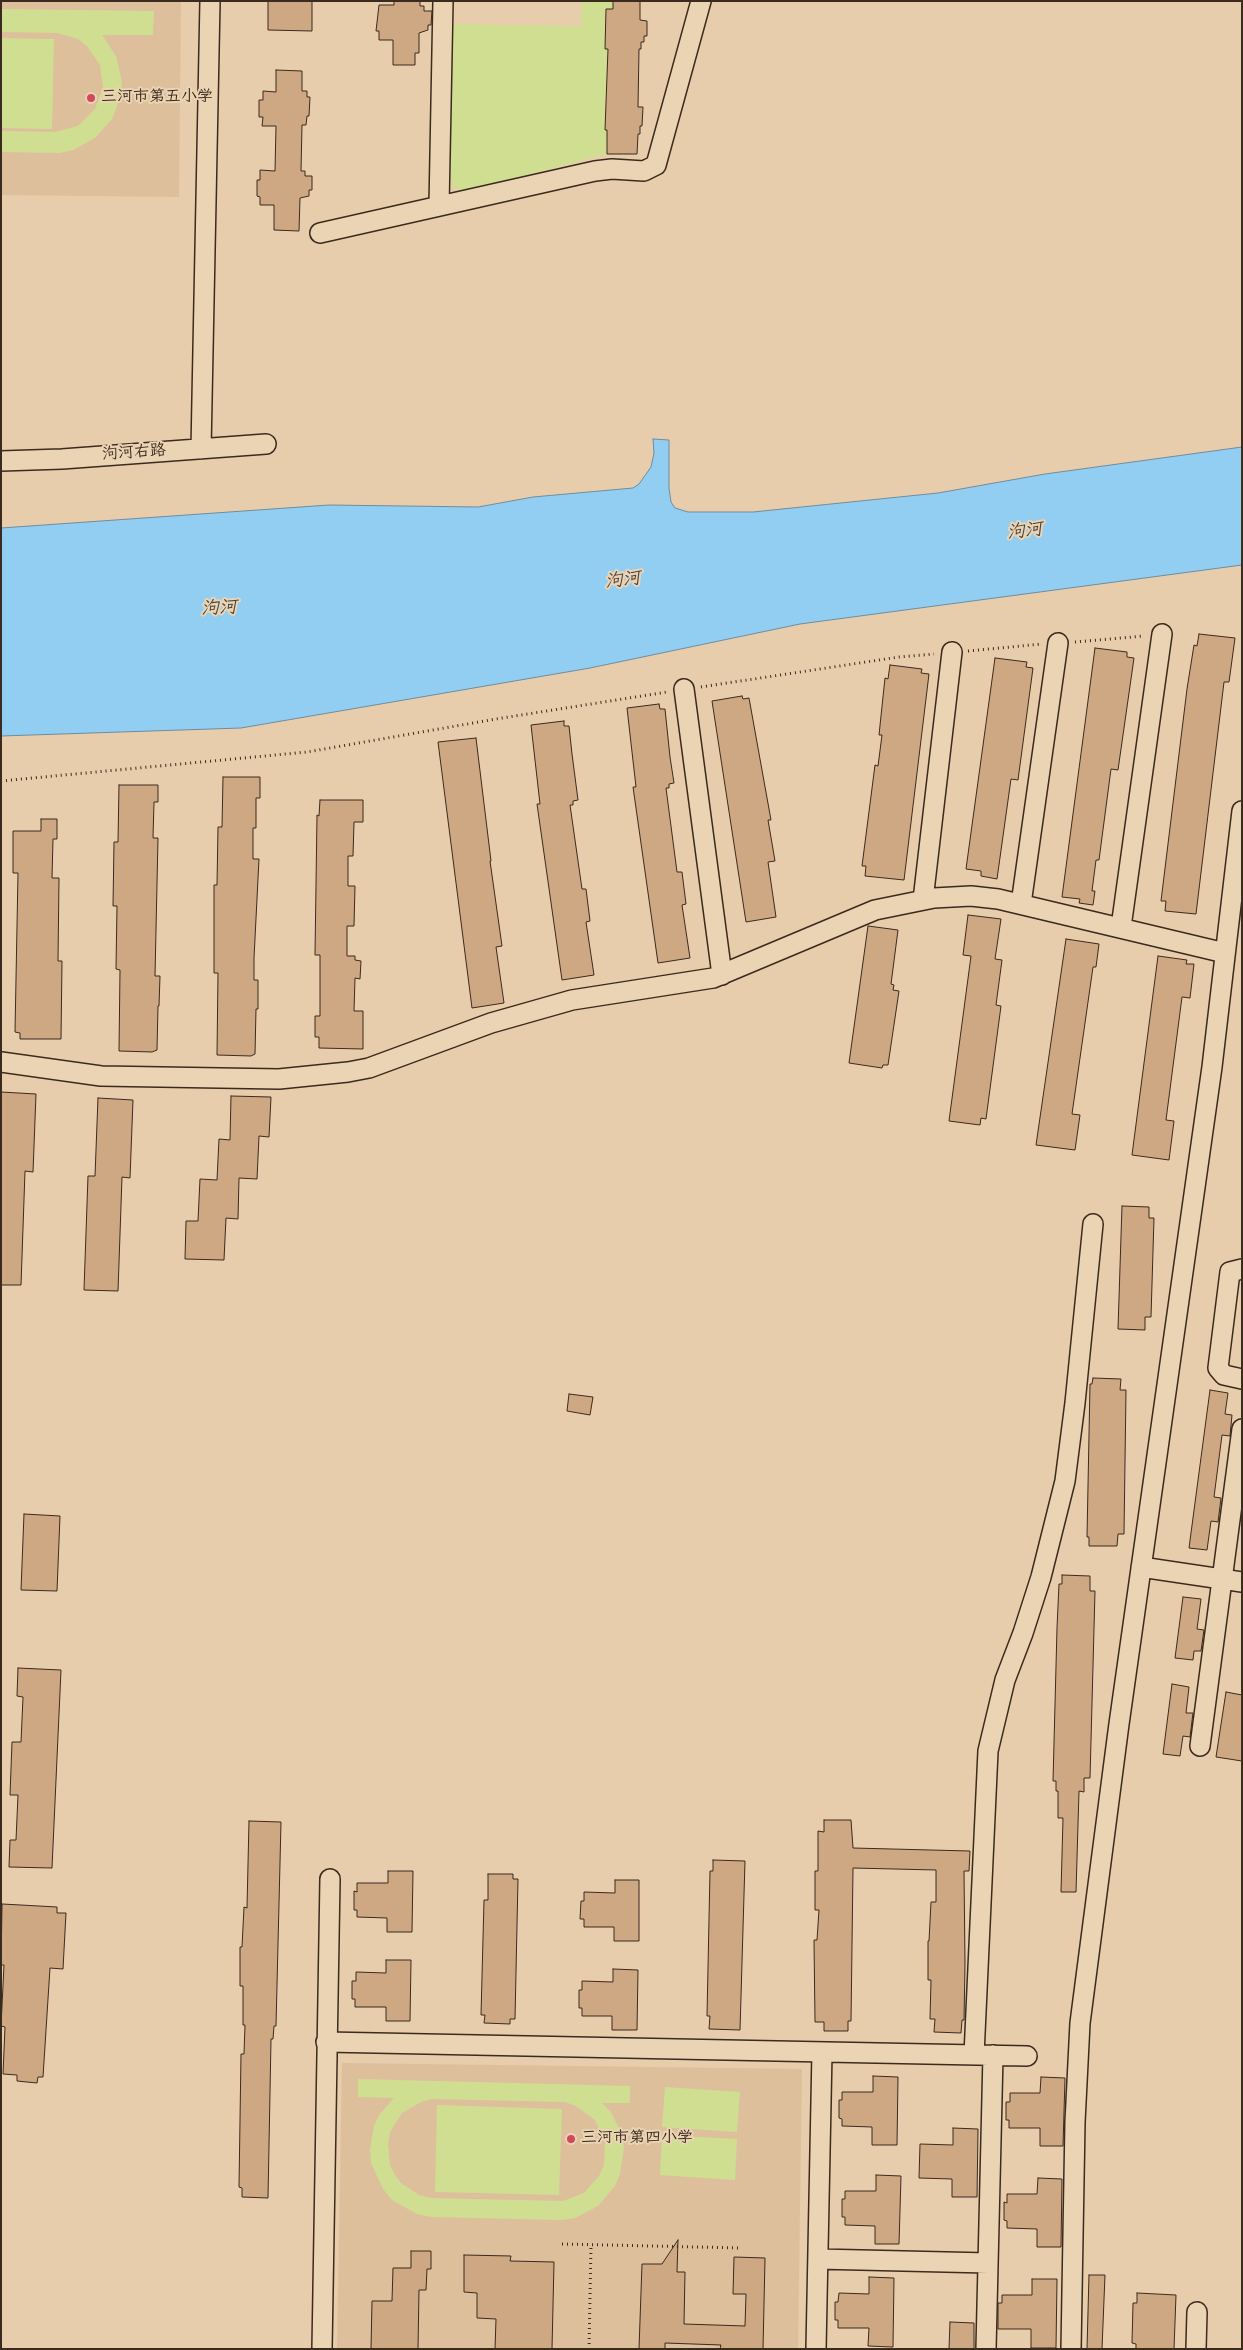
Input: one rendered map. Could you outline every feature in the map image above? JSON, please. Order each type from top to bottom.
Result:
[{"type":"street","points":[[201,448],[210,1]]},
{"type":"street","points":[[438,206],[443,1]]},
{"type":"street","points":[[320,233],[595,171],[612,169],[644,171],[656,165],[701,1]]},
{"type":"street","name":"泃河右路","points":[[1,461],[62,459],[266,444]]},
{"type":"street","points":[[1121,927],[1162,634]]},
{"type":"street","points":[[1021,904],[1058,643]]},
{"type":"street","points":[[923,900],[952,652]]},
{"type":"street","points":[[684,689],[722,975]]},
{"type":"street","points":[[1071,2349],[1075,2122],[1080,2023],[1141,1567],[1212,1066],[1242,811]]},
{"type":"street","points":[[1,1062],[101,1076],[279,1079],[325,1076],[370,1068],[491,1023],[572,1000],[722,975],[875,910],[923,900],[971,896],[1021,904],[1225,953]]},
{"type":"street","points":[[974,2055],[988,1751],[1005,1680],[1041,1577],[1065,1481],[1093,1224]]},
{"type":"street","points":[[1242,1269],[1230,1272],[1218,1368],[1224,1375],[1242,1379]]},
{"type":"street","points":[[1200,1746],[1242,1429]]},
{"type":"street","points":[[1141,1567],[1242,1582]]},
{"type":"street","points":[[322,2349],[330,1879]]},
{"type":"street","points":[[326,2042],[1027,2056]]},
{"type":"street","points":[[816,2349],[822,2052]]},
{"type":"street","points":[[986,2349],[993,2055]]},
{"type":"street","points":[[818,2260],[988,2263]]},
{"type":"street","points":[[1196,2349],[1197,2312]]},
{"type":"path","points":[[1,781],[307,752],[496,719],[899,657],[1162,634]]},
{"type":"path","points":[[562,2244],[742,2248]]},
{"type":"path","points":[[589,2349],[591,2244]]},
{"type":"shaded area","name":"三河市第五小学","points":[[1,1],[181,1],[179,197],[1,195]]},
{"type":"shaded area","name":"三河市第四小学","points":[[342,2063],[802,2069],[798,2349],[337,2349]]},
{"type":"green space","points":[[582,1],[613,1],[613,9],[606,9],[612,49],[612,96],[605,96],[605,130],[611,131],[611,145],[607,145],[607,154],[462,192],[458,190],[452,185],[450,175],[452,24],[581,26]]},
{"type":"green space","points":[[1,9],[154,11],[153,35],[102,35],[116,56],[122,82],[121,96],[112,119],[95,138],[73,150],[60,153],[1,152],[1,131],[55,132],[78,126],[95,109],[103,87],[100,65],[87,46],[78,39],[57,33],[1,32]]},
{"type":"green space","points":[[1,38],[54,39],[52,129],[1,128]]},
{"type":"green space","points":[[358,2079],[630,2086],[630,2103],[602,2103],[611,2112],[622,2135],[624,2148],[620,2174],[615,2186],[598,2206],[575,2218],[562,2220],[431,2217],[417,2214],[392,2200],[383,2189],[371,2163],[370,2149],[374,2126],[379,2115],[394,2098],[358,2097]],"holes":[[[432,2099],[565,2102],[576,2106],[595,2120],[605,2142],[604,2165],[599,2176],[584,2193],[563,2201],[430,2198],[419,2195],[401,2183],[390,2165],[388,2144],[390,2132],[402,2113],[421,2102]]]},
{"type":"green space","points":[[665,2087],[740,2092],[737,2132],[662,2127]]},
{"type":"green space","points":[[437,2105],[562,2109],[559,2195],[435,2192]]},
{"type":"green space","points":[[662,2135],[737,2139],[735,2180],[660,2175]]},
{"type":"water","name":"泃河","points":[[653,439],[669,440],[669,488],[671,502],[675,508],[688,512],[753,512],[938,493],[1045,474],[1242,447],[1242,565],[800,624],[590,668],[241,728],[1,736],[1,528],[329,505],[478,507],[533,497],[633,488],[639,484],[651,467],[654,453]]},
{"type":"building","points":[[268,1],[312,1],[312,31],[268,30]]},
{"type":"building","points":[[394,1],[420,1],[420,6],[424,6],[424,11],[432,11],[431,25],[428,25],[428,30],[419,33],[419,53],[415,53],[415,65],[393,65],[393,40],[379,40],[379,31],[376,31],[379,5],[394,5]]},
{"type":"building","points":[[613,1],[640,1],[640,20],[647,21],[647,36],[644,36],[644,42],[641,42],[641,49],[639,49],[638,107],[643,107],[642,126],[640,126],[640,134],[638,134],[637,154],[607,154],[607,130],[605,130],[608,49],[605,49],[606,9],[613,9]]},
{"type":"building","points":[[276,70],[302,71],[302,91],[307,91],[307,97],[310,97],[309,116],[307,116],[306,125],[302,125],[301,171],[305,171],[305,176],[312,176],[312,190],[309,190],[309,196],[300,198],[299,231],[274,230],[274,205],[260,205],[260,197],[257,196],[257,180],[260,180],[260,170],[275,171],[276,126],[262,126],[263,117],[259,117],[259,100],[263,100],[263,91],[276,92]]},
{"type":"building","points":[[1199,634],[1235,638],[1229,682],[1224,682],[1196,914],[1165,911],[1166,901],[1161,901],[1187,689],[1194,645],[1197,646]]},
{"type":"building","points":[[1095,648],[1127,652],[1127,657],[1134,658],[1118,770],[1111,769],[1099,860],[1096,860],[1092,891],[1095,891],[1093,905],[1079,903],[1080,899],[1062,897]]},
{"type":"building","points":[[995,658],[1027,662],[1026,667],[1033,668],[1018,780],[1011,779],[997,879],[981,876],[981,871],[966,869]]},
{"type":"building","points":[[890,665],[922,669],[921,673],[929,674],[904,880],[865,876],[866,866],[862,866],[875,765],[878,766],[882,735],[879,735],[885,678],[888,679]]},
{"type":"building","points":[[742,696],[743,699],[749,698],[771,820],[768,820],[775,861],[768,862],[776,917],[746,922],[712,701]]},
{"type":"building","points":[[659,704],[660,709],[665,709],[674,783],[669,784],[669,788],[666,788],[677,872],[682,872],[686,904],[682,905],[690,958],[658,963],[633,787],[636,787],[627,708]]},
{"type":"building","points":[[564,721],[564,726],[569,726],[578,800],[573,801],[573,805],[570,805],[582,889],[586,889],[590,921],[586,922],[594,975],[562,980],[537,804],[540,804],[531,725]]},
{"type":"building","points":[[476,738],[502,946],[496,947],[504,1003],[472,1008],[438,742]]},
{"type":"building","points":[[223,777],[260,777],[260,798],[256,798],[256,828],[253,828],[253,859],[259,859],[254,958],[254,980],[258,980],[258,1009],[256,1009],[255,1054],[251,1056],[217,1055],[218,973],[214,973],[214,885],[217,885],[218,827],[222,827]]},
{"type":"building","points":[[119,785],[158,785],[158,802],[154,802],[153,838],[158,838],[155,976],[160,976],[157,1050],[152,1052],[119,1051],[120,970],[116,969],[117,906],[113,906],[114,842],[118,842]]},
{"type":"building","points":[[320,800],[363,800],[363,822],[354,822],[353,856],[348,856],[348,886],[355,886],[354,926],[347,926],[347,956],[355,956],[355,960],[361,961],[360,979],[355,978],[354,1011],[363,1011],[363,1049],[319,1048],[319,1037],[315,1037],[315,1016],[320,1016],[320,955],[315,955],[317,815],[319,816]]},
{"type":"building","points":[[41,819],[57,819],[57,839],[53,839],[52,878],[59,878],[58,961],[62,961],[61,1039],[20,1039],[20,1033],[15,1032],[18,873],[13,873],[13,831],[41,831]]},
{"type":"building","points":[[968,915],[1001,919],[995,959],[1002,960],[996,1005],[1001,1006],[986,1119],[981,1118],[980,1125],[949,1121],[971,956],[963,955]]},
{"type":"building","points":[[868,926],[898,930],[891,984],[894,985],[893,990],[899,991],[888,1065],[883,1065],[882,1068],[849,1063]]},
{"type":"building","points":[[1066,939],[1099,944],[1096,967],[1093,967],[1072,1114],[1080,1115],[1075,1150],[1036,1145]]},
{"type":"building","points":[[1158,956],[1187,960],[1186,964],[1194,964],[1190,998],[1182,997],[1166,1120],[1174,1121],[1169,1160],[1132,1155]]},
{"type":"building","points":[[1,1092],[36,1094],[33,1172],[25,1171],[21,1285],[1,1285]]},
{"type":"building","points":[[231,1096],[271,1097],[269,1137],[259,1136],[257,1179],[239,1178],[238,1219],[226,1218],[224,1260],[185,1259],[186,1221],[198,1221],[200,1179],[217,1180],[219,1139],[230,1140]]},
{"type":"building","points":[[98,1098],[133,1100],[130,1178],[122,1177],[118,1291],[84,1290],[88,1176],[95,1176]]},
{"type":"building","points":[[1122,1206],[1149,1207],[1149,1218],[1154,1218],[1151,1317],[1145,1317],[1145,1330],[1118,1329]]},
{"type":"building","points":[[1093,1378],[1121,1379],[1120,1390],[1126,1390],[1124,1534],[1118,1534],[1117,1546],[1089,1546],[1089,1537],[1087,1537],[1090,1384],[1092,1384]]},
{"type":"building","points":[[1210,1390],[1228,1393],[1225,1414],[1232,1415],[1230,1436],[1222,1435],[1214,1497],[1221,1498],[1218,1522],[1211,1521],[1207,1550],[1189,1548]]},
{"type":"building","points":[[569,1394],[593,1397],[590,1415],[567,1411]]},
{"type":"building","points":[[24,1514],[60,1516],[57,1591],[21,1590]]},
{"type":"building","points":[[1062,1575],[1090,1576],[1090,1591],[1095,1591],[1090,1778],[1084,1778],[1084,1792],[1079,1791],[1076,1892],[1061,1892],[1063,1818],[1058,1818],[1058,1791],[1056,1791],[1056,1781],[1053,1781],[1057,1628],[1059,1584],[1062,1584]]},
{"type":"building","points":[[1183,1597],[1201,1599],[1197,1629],[1204,1630],[1201,1651],[1194,1651],[1193,1660],[1175,1658]]},
{"type":"building","points":[[18,1668],[61,1670],[52,1868],[9,1867],[10,1840],[16,1840],[18,1795],[10,1795],[12,1742],[21,1742],[23,1697],[17,1696]]},
{"type":"building","points":[[1172,1684],[1189,1687],[1186,1713],[1193,1713],[1190,1737],[1183,1736],[1180,1756],[1163,1754]]},
{"type":"building","points":[[1226,1692],[1242,1695],[1242,1761],[1216,1757]]},
{"type":"building","points":[[824,1820],[851,1820],[853,1848],[970,1851],[969,1871],[964,1871],[964,2020],[962,2020],[961,2033],[934,2032],[935,2019],[930,2019],[931,1980],[928,1980],[928,1941],[931,1902],[936,1902],[936,1870],[853,1868],[851,2021],[848,2021],[848,2031],[824,2031],[824,2022],[815,2022],[814,1940],[817,1940],[819,1910],[815,1910],[815,1871],[818,1871],[818,1831],[824,1832]]},
{"type":"building","points":[[249,1821],[281,1822],[276,2026],[274,2026],[273,2039],[271,2039],[268,2198],[242,2197],[242,2188],[239,2187],[241,2054],[244,2054],[245,2025],[243,2025],[243,1986],[240,1986],[240,1947],[242,1947],[244,1907],[247,1908]]},
{"type":"building","points":[[713,1860],[745,1861],[740,2030],[709,2029],[710,2016],[707,2016],[710,1871],[713,1871]]},
{"type":"building","points":[[388,1871],[413,1871],[412,1932],[387,1932],[387,1918],[357,1917],[357,1910],[354,1910],[354,1891],[357,1892],[357,1883],[388,1883]]},
{"type":"building","points":[[488,1874],[513,1874],[513,1879],[518,1879],[515,2019],[510,2019],[510,2024],[484,2023],[485,2015],[481,2015],[484,1900],[488,1900]]},
{"type":"building","points":[[615,1880],[639,1880],[639,1941],[614,1941],[614,1927],[584,1927],[584,1919],[580,1919],[581,1901],[584,1901],[584,1892],[615,1893]]},
{"type":"building","points":[[2,1904],[57,1907],[57,1913],[66,1913],[63,1969],[50,1968],[43,2077],[38,2077],[37,2083],[17,2081],[17,2075],[3,2074],[5,2027],[1,2026],[4,1965],[1,1965]]},
{"type":"building","points":[[386,1960],[411,1960],[410,2021],[386,2021],[386,2007],[355,2007],[355,1999],[352,1999],[352,1981],[356,1981],[356,1972],[386,1973]]},
{"type":"building","points":[[613,1969],[638,1970],[637,2030],[612,2030],[612,2016],[582,2016],[582,2008],[579,2008],[579,1990],[582,1990],[582,1981],[613,1982]]},
{"type":"building","points":[[873,2076],[898,2077],[897,2145],[872,2145],[872,2127],[842,2126],[842,2119],[839,2118],[839,2100],[842,2100],[842,2092],[873,2092]]},
{"type":"building","points":[[1041,2077],[1065,2078],[1063,2146],[1040,2146],[1040,2128],[1009,2128],[1009,2120],[1006,2120],[1006,2102],[1010,2102],[1010,2093],[1040,2093]]},
{"type":"building","points":[[953,2128],[978,2129],[977,2197],[952,2197],[952,2179],[919,2178],[920,2144],[953,2145]]},
{"type":"building","points":[[876,2175],[901,2176],[899,2244],[875,2244],[875,2226],[845,2225],[845,2217],[842,2217],[842,2199],[845,2199],[845,2191],[876,2191]]},
{"type":"building","points":[[1038,2178],[1062,2179],[1061,2247],[1037,2247],[1037,2229],[1007,2228],[1007,2221],[1004,2220],[1004,2202],[1007,2203],[1007,2194],[1037,2194]]},
{"type":"building","points":[[678,2240],[677,2272],[685,2272],[684,2324],[745,2326],[746,2294],[733,2294],[734,2257],[765,2258],[763,2349],[720,2349],[721,2345],[665,2343],[665,2349],[639,2349],[642,2264],[662,2264]]},
{"type":"building","points":[[411,2251],[431,2251],[431,2269],[427,2269],[426,2290],[419,2290],[418,2349],[371,2349],[372,2301],[392,2301],[393,2268],[411,2268]]},
{"type":"building","points":[[464,2255],[511,2256],[510,2261],[554,2262],[552,2349],[495,2349],[496,2319],[477,2318],[477,2293],[464,2292]]},
{"type":"building","points":[[1089,2275],[1105,2275],[1102,2349],[1087,2349]]},
{"type":"building","points":[[869,2277],[894,2278],[893,2347],[868,2346],[869,2328],[838,2328],[838,2320],[835,2320],[835,2302],[838,2302],[839,2293],[869,2294]]},
{"type":"building","points":[[1032,2279],[1057,2279],[1056,2348],[1031,2348],[1031,2329],[998,2329],[998,2303],[1002,2303],[1002,2295],[1032,2295]]},
{"type":"building","points":[[1137,2293],[1176,2295],[1174,2349],[1136,2349],[1136,2344],[1132,2343],[1133,2303],[1137,2303]]},
{"type":"building","points":[[950,2322],[974,2323],[974,2349],[949,2349]]},
{"type":"place","name":"三河市第五小学","points":[[91,98]]},
{"type":"place","name":"三河市第四小学","points":[[571,2139]]}]
